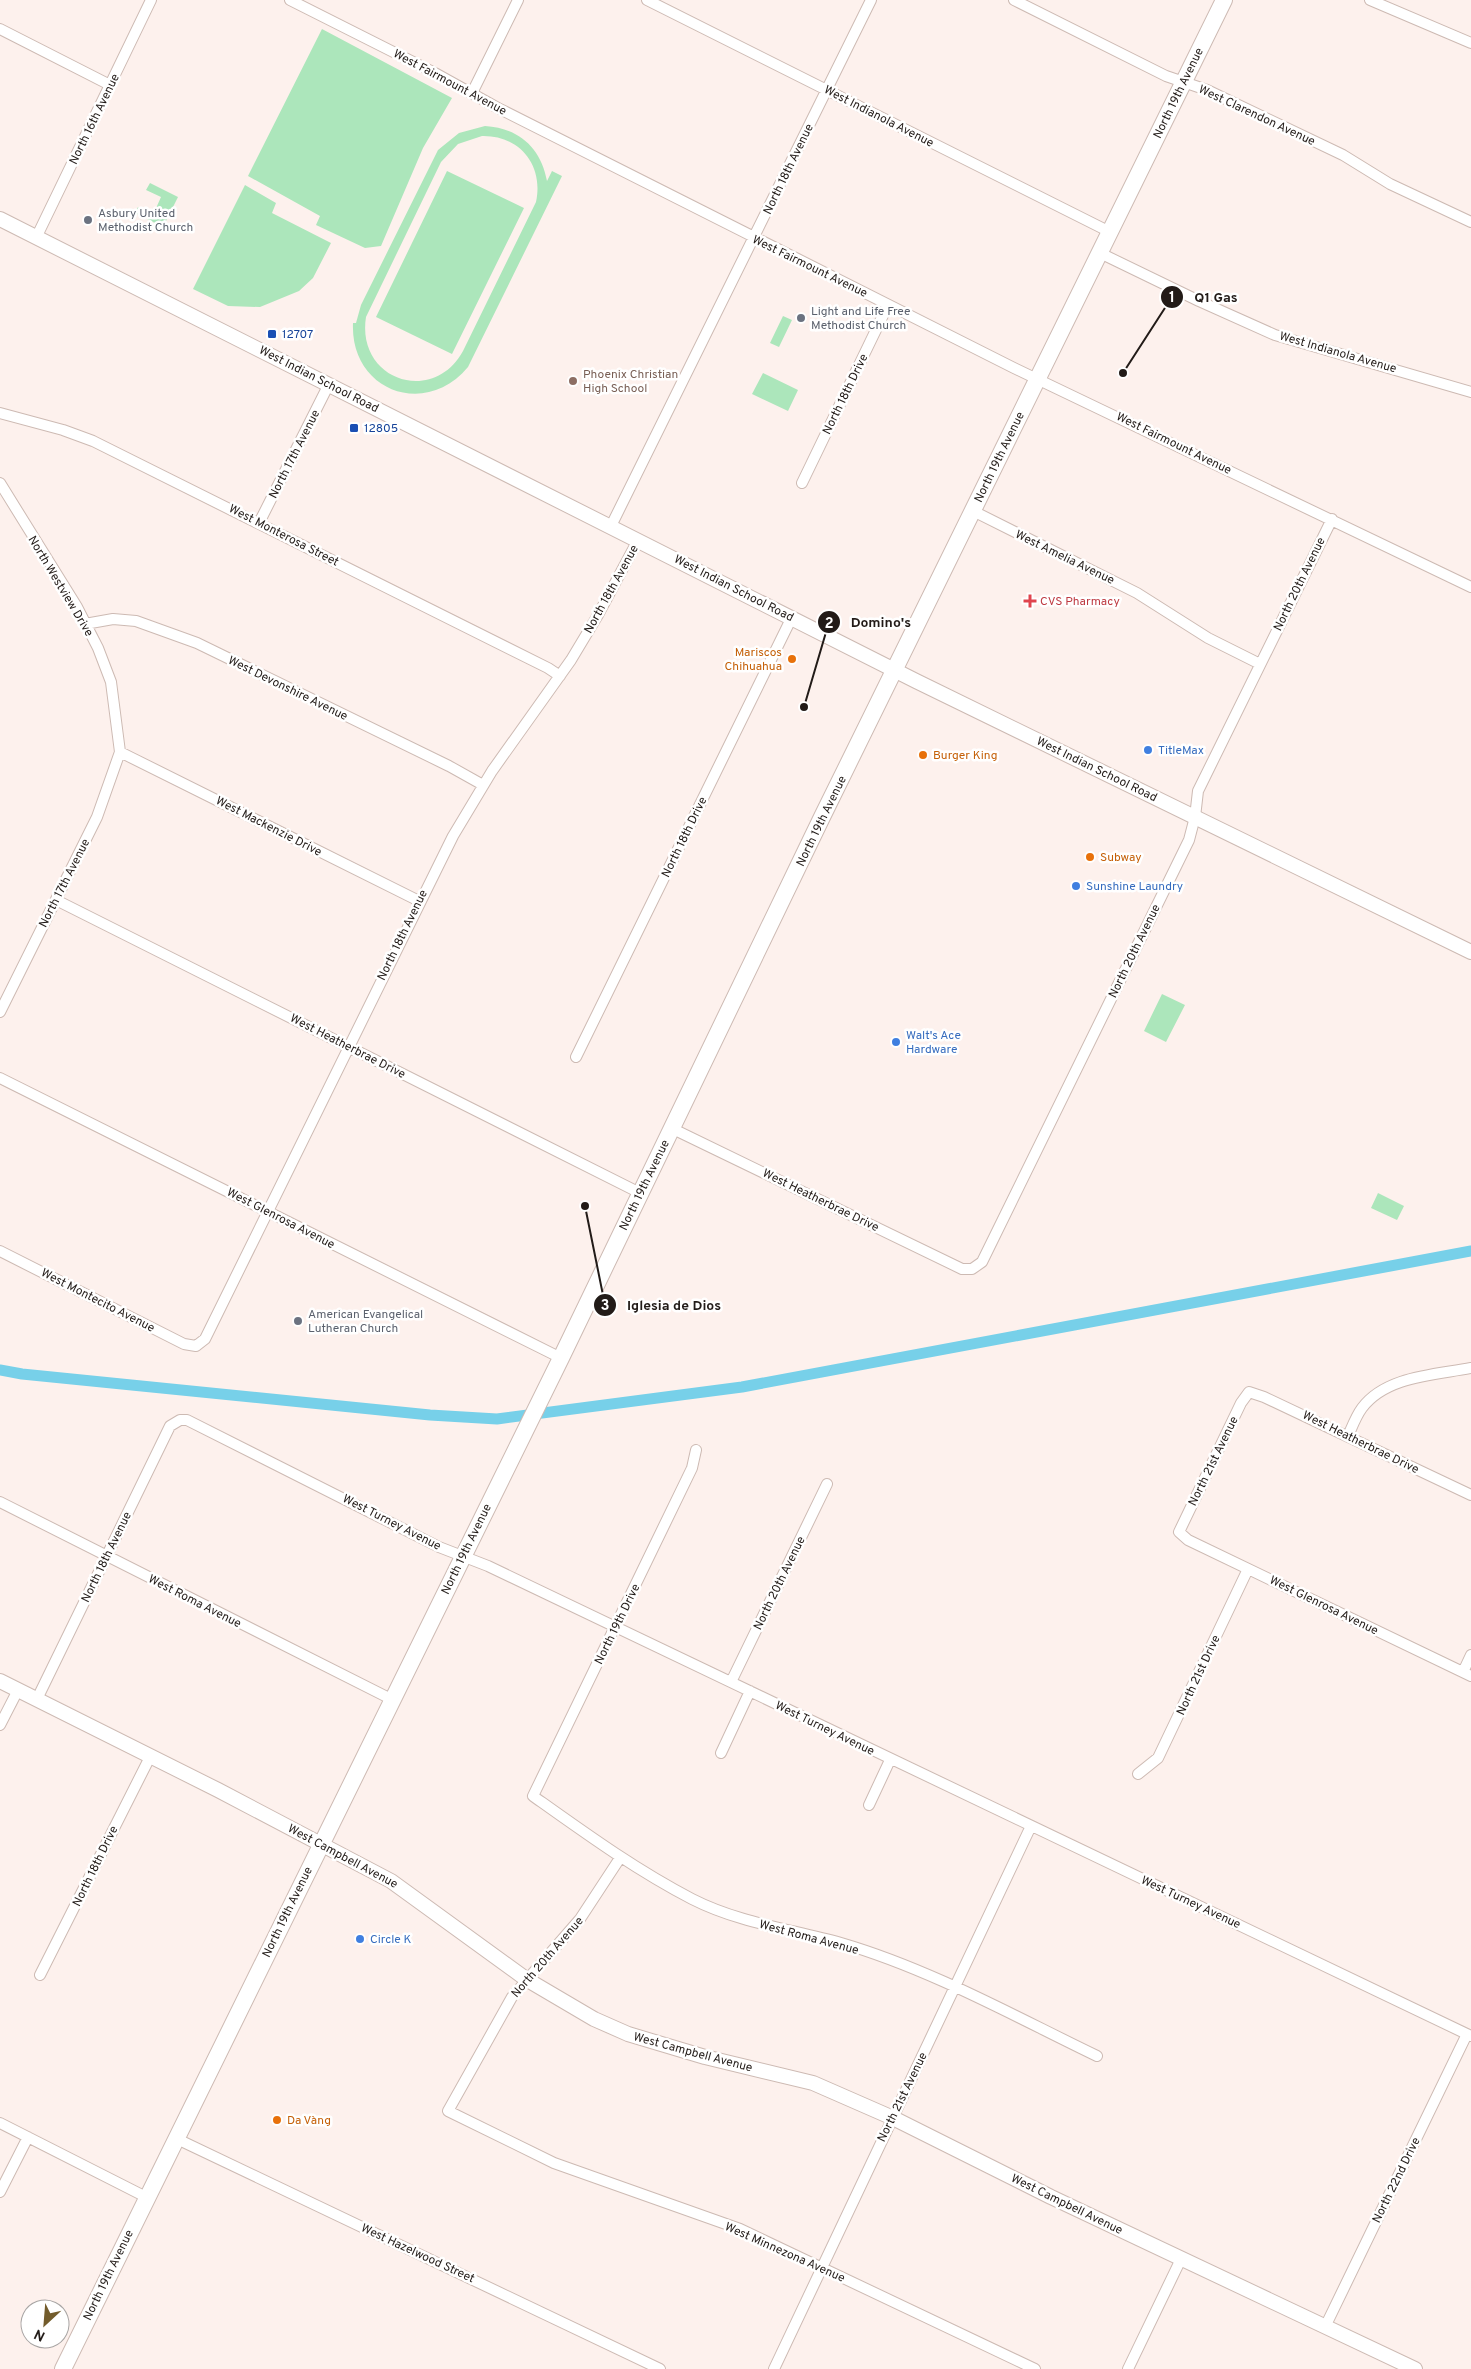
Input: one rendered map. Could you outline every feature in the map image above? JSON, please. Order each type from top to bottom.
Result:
[{"type":"main road","name":"North 19th Avenue","points":[[63,2369],[391,1699],[561,1358],[894,670],[1224,0]]},
{"type":"main road","name":"West Indian School Road","points":[[0,219],[612,526],[894,670],[1471,952]]},
{"type":"main road","name":"West Campbell Avenue","points":[[0,1681],[320,1844],[407,1891],[466,1937],[526,1979],[594,2019],[628,2034],[705,2058],[813,2083],[892,2118],[1181,2259],[1415,2369]]},
{"type":"street","name":"North 16th Avenue","points":[[36,238],[151,0]]},
{"type":"street","name":"West Fairmount Avenue","points":[[290,0],[754,238],[1038,379],[1471,587]]},
{"type":"street","points":[[472,94],[518,0]]},
{"type":"street","name":"West Indianola Avenue","points":[[647,0],[1110,232]]},
{"type":"street","name":"North 18th Avenue","points":[[612,526],[871,0]]},
{"type":"street","name":"West Clarendon Avenue","points":[[1014,0],[1166,76],[1207,90],[1343,155],[1390,184],[1471,222]]},
{"type":"street","points":[[1370,0],[1471,42]]},
{"type":"street","points":[[0,30],[110,85]]},
{"type":"street","name":"West Indianola Avenue","points":[[1100,253],[1208,306],[1276,335],[1471,392]]},
{"type":"street","name":"North 18th Drive","points":[[802,483],[888,304]]},
{"type":"street","name":"North 17th Avenue","points":[[259,523],[329,384]]},
{"type":"street","name":"West Monterosa Street","points":[[0,413],[63,430],[94,441],[548,668],[560,676]]},
{"type":"street","name":"North Westview Drive","points":[[0,483],[85,624],[111,682],[120,752]]},
{"type":"street","name":"West Amelia Avenue","points":[[973,512],[1137,593],[1208,638],[1260,664]]},
{"type":"street","name":"North 20th Avenue","points":[[972,1269],[982,1262],[1189,840],[1195,818],[1198,791],[1332,519]]},
{"type":"street","name":"North 18th Avenue","points":[[196,1346],[205,1338],[419,901],[453,836],[483,786],[560,676],[598,615],[638,540]]},
{"type":"street","name":"North 18th Drive","points":[[576,1057],[792,617]]},
{"type":"street","name":"West Devonshire Avenue","points":[[85,624],[113,619],[136,621],[197,643],[449,766],[483,786]]},
{"type":"street","name":"North 17th Avenue","points":[[0,1012],[97,817],[120,752]]},
{"type":"street","name":"West Mackenzie Drive","points":[[120,752],[419,901]]},
{"type":"street","name":"West Heatherbrae Drive","points":[[56,900],[640,1193]]},
{"type":"street","name":"West Glenrosa Avenue","points":[[0,1078],[561,1358]]},
{"type":"street","name":"West Heatherbrae Drive","points":[[671,1128],[962,1269],[972,1269]]},
{"type":"street","name":"West Montecito Avenue","points":[[0,1251],[184,1344],[196,1346]]},
{"type":"street","points":[[1348,1436],[1361,1409],[1372,1397],[1388,1386],[1471,1368]]},
{"type":"street","name":"West Heatherbrae Drive","points":[[1249,1392],[1264,1396],[1471,1495]]},
{"type":"street","name":"North 21st Avenue","points":[[1179,1532],[1241,1404],[1249,1392]]},
{"type":"street","name":"North 18th Avenue","points":[[37,1699],[170,1426],[180,1420]]},
{"type":"street","name":"West Turney Avenue","points":[[180,1420],[196,1422],[439,1547],[488,1566],[866,1746],[890,1760],[1469,2035]]},
{"type":"street","name":"North 19th Drive","points":[[533,1796],[692,1468],[696,1450]]},
{"type":"street","name":"North 20th Avenue","points":[[731,1682],[827,1484]]},
{"type":"street","name":"West Roma Avenue","points":[[0,1502],[391,1699]]},
{"type":"street","name":"West Glenrosa Avenue","points":[[1179,1532],[1188,1540],[1467,1674]]},
{"type":"street","name":"North 21st Drive","points":[[1138,1774],[1158,1758],[1248,1569]]},
{"type":"street","points":[[1467,1674],[1471,1655]]},
{"type":"street","points":[[0,1725],[18,1690]]},
{"type":"street","points":[[721,1753],[750,1691]]},
{"type":"street","name":"North 18th Drive","points":[[40,1975],[150,1757]]},
{"type":"street","points":[[869,1804],[890,1760]]},
{"type":"street","name":"West Roma Avenue","points":[[533,1796],[620,1858],[694,1900],[764,1925],[840,1943],[893,1961],[955,1988],[1097,2056]]},
{"type":"street","name":"North 21st Avenue","points":[[774,2369],[820,2268],[1031,1826]]},
{"type":"street","name":"North 20th Avenue","points":[[448,2111],[483,2045],[512,1997],[580,1919],[620,1858]]},
{"type":"street","name":"North 22nd Drive","points":[[1325,2326],[1469,2035]]},
{"type":"street","name":"West Minnezona Avenue","points":[[448,2111],[554,2163],[740,2229],[1035,2369]]},
{"type":"street","points":[[0,2123],[146,2197]]},
{"type":"street","points":[[0,2192],[28,2137]]},
{"type":"street","name":"West Hazelwood Street","points":[[175,2138],[660,2369]]},
{"type":"street","points":[[1128,2369],[1181,2259]]},
{"type":"green space","points":[[322,29],[452,98],[423,148],[381,246],[365,248],[316,225],[320,216],[248,176]]},
{"type":"green space","points":[[485,126],[508,131],[518,136],[534,150],[540,159],[547,181],[552,171],[562,176],[468,367],[451,383],[431,391],[412,394],[393,390],[377,380],[364,365],[355,346],[353,323],[356,323],[361,305],[438,150],[459,133]],"holes":[[[482,136],[495,137],[507,141],[526,155],[536,176],[536,202],[463,351],[450,368],[434,378],[416,381],[400,378],[384,370],[373,357],[366,339],[366,317],[441,162],[458,144]]]},
{"type":"green space","points":[[447,171],[524,208],[452,354],[376,317]]},
{"type":"green space","points":[[150,183],[178,197],[163,227],[135,213],[138,207],[153,215],[161,197],[146,190]]},
{"type":"green space","points":[[245,185],[276,203],[272,213],[331,243],[313,278],[299,291],[260,307],[228,306],[193,289]]},
{"type":"green space","points":[[783,316],[792,320],[779,347],[770,343]]},
{"type":"green space","points":[[763,373],[798,390],[788,411],[752,394]]},
{"type":"green space","points":[[1162,994],[1185,1005],[1166,1042],[1144,1031]]},
{"type":"green space","points":[[1378,1193],[1404,1206],[1397,1220],[1371,1208]]},
{"type":"waterway","points":[[0,1370],[22,1374],[430,1415],[497,1419],[742,1387],[1471,1251]]},
{"type":"place","name":"Asbury United Methodist Church","points":[[88,220]]},
{"type":"place","name":"Light and Life Free Methodist Church","points":[[801,318]]},
{"type":"place","name":"12707","points":[[272,334]]},
{"type":"place","name":"Q1 Gas","points":[[1123,373]]},
{"type":"place","name":"Phoenix Christian High School","points":[[573,381]]},
{"type":"place","name":"12805","points":[[354,428]]},
{"type":"place","name":"CVS Pharmacy","points":[[1030,601]]},
{"type":"place","name":"Mariscos Chihuahua","points":[[792,659]]},
{"type":"place","name":"Domino's","points":[[804,707]]},
{"type":"place","name":"TitleMax","points":[[1148,750]]},
{"type":"place","name":"Burger King","points":[[923,755]]},
{"type":"place","name":"Subway","points":[[1090,857]]},
{"type":"place","name":"Sunshine Laundry","points":[[1076,886]]},
{"type":"place","name":"Walt's Ace Hardware","points":[[896,1042]]},
{"type":"place","name":"Iglesia de Dios","points":[[585,1206]]},
{"type":"place","name":"American Evangelical Lutheran Church","points":[[298,1321]]},
{"type":"place","name":"Circle K","points":[[360,1939]]},
{"type":"place","name":"Da Vàng","points":[[277,2120]]}]
